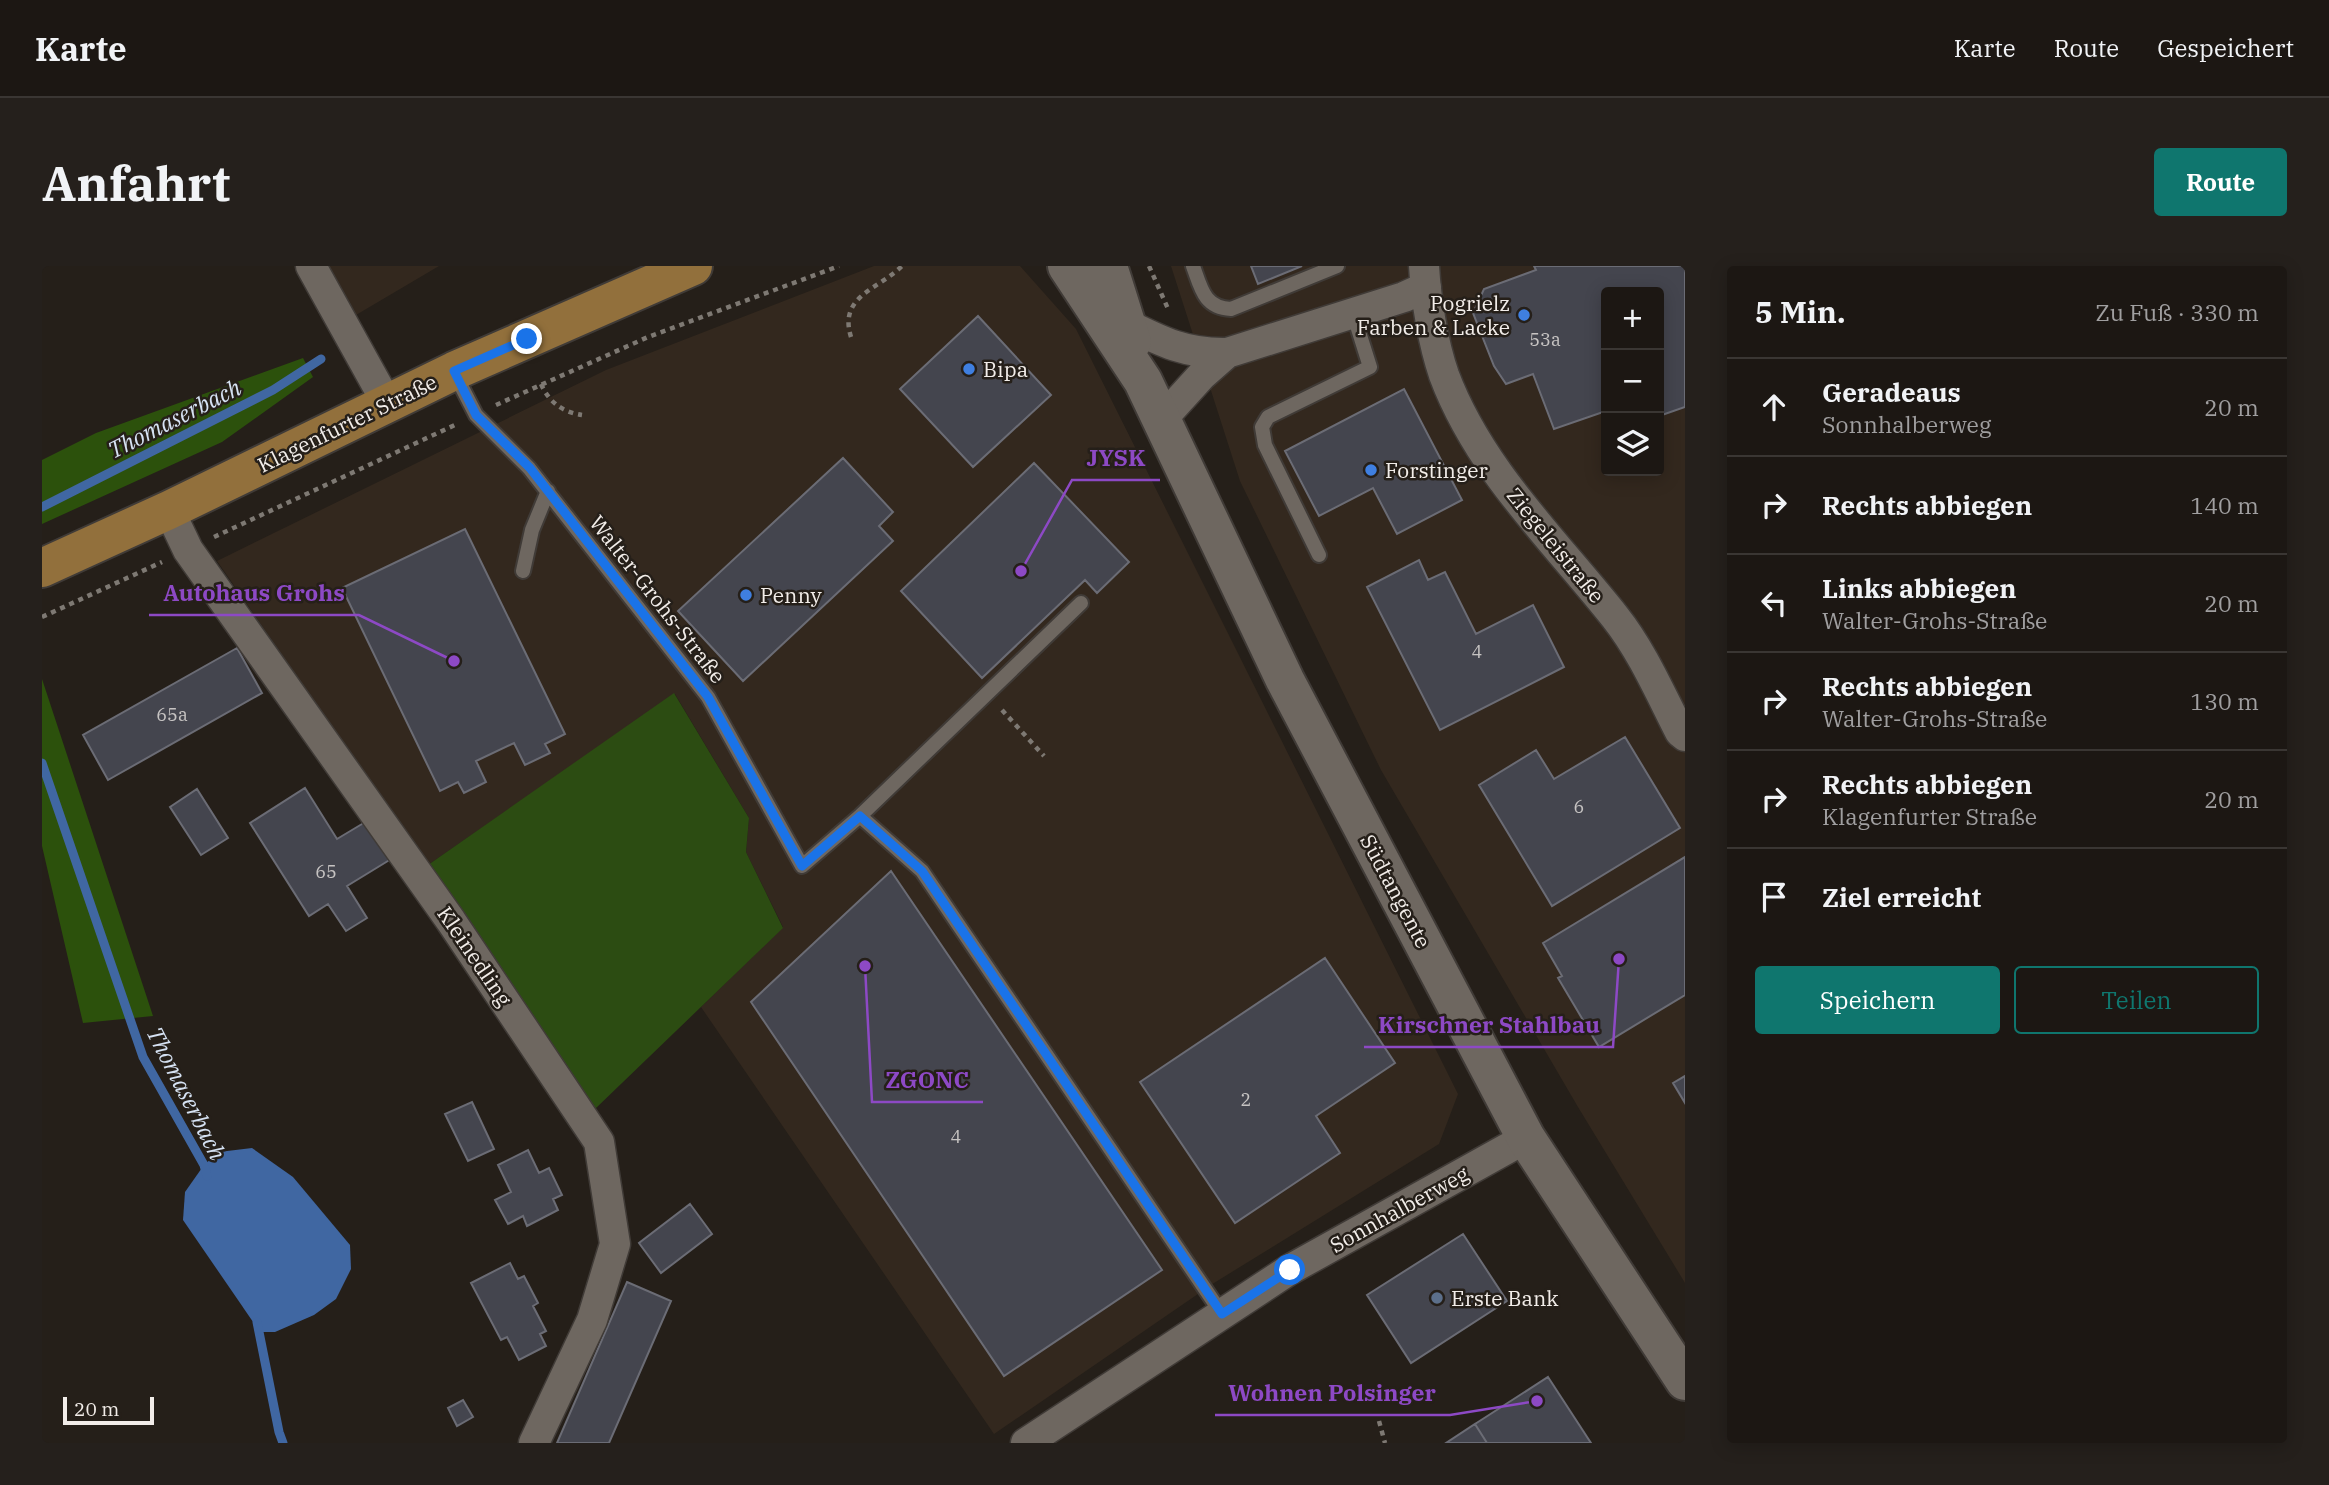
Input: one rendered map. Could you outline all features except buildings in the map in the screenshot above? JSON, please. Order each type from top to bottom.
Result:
[{"type":"main road","name":"Klagenfurter Straße","points":[[42,568],[169,510],[454,371],[692,266]]},
{"type":"main road","name":"Südtangente","points":[[1067,266],[1143,381],[1285,680],[1526,1138],[1685,1381]]},
{"type":"main road","name":"Südtangente","points":[[1108,266],[1143,381]]},
{"type":"street","points":[[311,266],[388,405]]},
{"type":"street","points":[[1126,324],[1180,349],[1206,354],[1227,353],[1353,313],[1425,277]]},
{"type":"street","name":"Ziegeleistraße","points":[[1425,277],[1444,374],[1464,420],[1493,468],[1616,618],[1638,651],[1680,732],[1685,736]]},
{"type":"street","points":[[1162,419],[1202,375],[1227,353]]},
{"type":"street","name":"Kleinedling","points":[[169,510],[188,550],[452,921],[599,1142],[615,1244],[592,1320],[534,1443]]},
{"type":"street","name":"Sonnhalberweg","points":[[1026,1443],[1290,1270],[1526,1138]]},
{"type":"lane","points":[[1193,266],[1204,296],[1220,309],[1231,309],[1337,266]]},
{"type":"lane","points":[[1319,555],[1265,445],[1262,427],[1268,416],[1370,367],[1353,313]]},
{"type":"lane","name":"Walter-Grohs-Straße","points":[[454,371],[476,415],[530,468],[708,697],[802,866],[860,816],[1081,603]]},
{"type":"lane","points":[[523,571],[532,530],[548,491]]},
{"type":"lane","points":[[860,816],[922,871],[1222,1314]]},
{"type":"path","points":[[42,617],[541,384],[648,337],[839,266]]},
{"type":"path","points":[[851,337],[848,313],[855,301],[902,266]]},
{"type":"path","points":[[541,384],[556,405],[570,413],[582,415]]},
{"type":"path","points":[[987,694],[1044,756]]},
{"type":"path","points":[[1380,1421],[1385,1443]]},
{"type":"shaded area","points":[[328,266],[439,266],[356,315]]},
{"type":"shaded area","points":[[874,266],[1020,266],[1076,329],[1458,1094],[1439,1144],[1214,1283],[994,1434],[701,1007],[783,927],[746,852],[749,818],[675,694],[428,865],[217,561],[606,370]]},
{"type":"shaded area","points":[[1171,266],[1685,266],[1685,1283],[1578,1107],[1381,770],[1240,481]]},
{"type":"green space","points":[[303,358],[313,377],[222,442],[42,524],[42,460],[96,433]]},
{"type":"green space","points":[[42,679],[153,1016],[83,1023],[42,846]]},
{"type":"green space","points":[[674,693],[749,818],[746,852],[783,928],[595,1109],[428,865]]},
{"type":"water","points":[[252,1148],[293,1177],[350,1245],[351,1269],[336,1299],[314,1315],[275,1332],[260,1332],[183,1220],[185,1192],[204,1165],[219,1152]]},
{"type":"waterway","name":"Thomaserbach","points":[[42,507],[273,390],[321,359]]},
{"type":"waterway","name":"Thomaserbach","points":[[42,763],[143,1057],[204,1165],[207,1176]]},
{"type":"waterway","name":"Thomaserbach","points":[[257,1322],[283,1443]]},
{"type":"place","name":"Pogrielz Farben & Lacke","points":[[1524,315]]},
{"type":"place","name":"Bipa","points":[[969,369]]},
{"type":"place","name":"Forstinger","points":[[1371,470]]},
{"type":"place","name":"JYSK","points":[[1021,571]]},
{"type":"place","name":"Penny","points":[[746,595]]},
{"type":"place","name":"Autohaus Grohs","points":[[454,661]]},
{"type":"place","name":"Kirschner Stahlbau","points":[[1619,959]]},
{"type":"place","name":"ZGONC","points":[[865,966]]},
{"type":"place","name":"Erste Bank","points":[[1437,1298]]},
{"type":"place","name":"Wohnen Polsinger","points":[[1537,1401]]},
{"type":"route","points":[[527,339],[454,371],[476,415],[530,468],[708,697],[802,866],[860,816],[922,871],[1222,1314],[1290,1270]]}]
